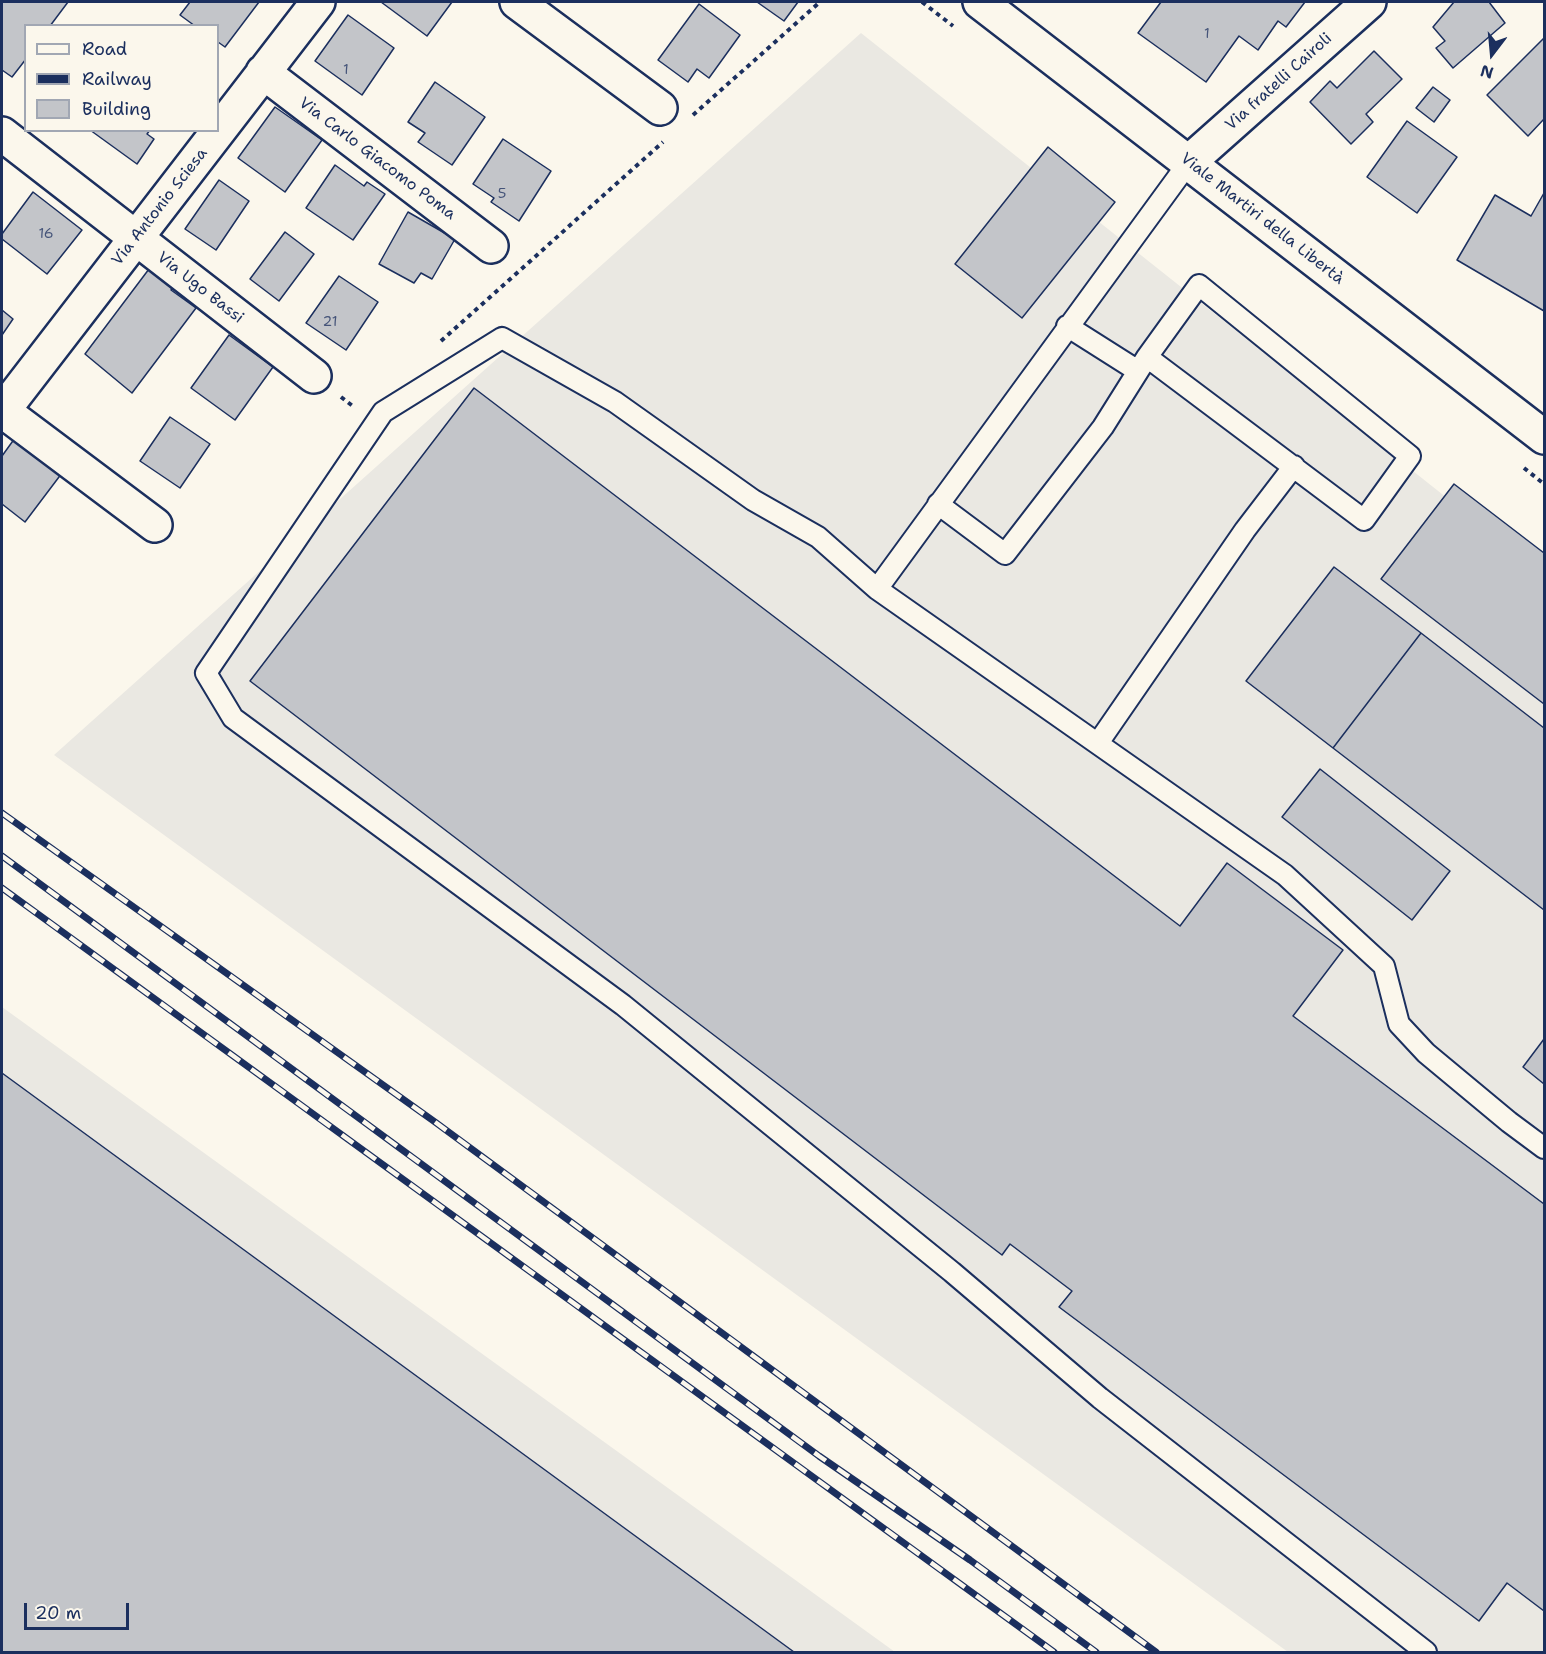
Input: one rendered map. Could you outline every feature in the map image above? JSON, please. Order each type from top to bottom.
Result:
[{"type":"street","name":"Via Antonio Sciesa","points":[[219,129],[318,2]]},
{"type":"street","points":[[517,2],[660,108]]},
{"type":"street","name":"Viale Martiri della Libertà","points":[[980,2],[1545,437]]},
{"type":"street","name":"Via fratelli Cairoli","points":[[1188,162],[1369,2]]},
{"type":"street","name":"Via Carlo Giacomo Poma","points":[[263,72],[491,246]]},
{"type":"street","name":"Via Antonio Sciesa","points":[[2,412],[217,132]]},
{"type":"street","name":"Via Ugo Bassi","points":[[2,134],[314,376]]},
{"type":"street","points":[[2,412],[155,525]]},
{"type":"lane","points":[[877,589],[1188,162]]},
{"type":"lane","points":[[938,504],[1005,554],[1103,427],[1142,364],[1198,285],[1410,456],[1364,520],[1294,466],[1142,364],[1067,326]]},
{"type":"lane","points":[[1426,1653],[1100,1398],[952,1272],[623,1005],[232,718],[206,673],[383,412],[502,338],[615,402],[753,500],[818,537],[877,589],[1285,875],[1384,966],[1399,1024],[1426,1053],[1509,1122],[1545,1148]]},
{"type":"lane","points":[[1098,743],[1233,548],[1294,466]]},
{"type":"path","points":[[690,118],[820,2]]},
{"type":"path","points":[[441,341],[665,141]]},
{"type":"shaded area","points":[[861,33],[1544,575],[1544,1652],[1288,1652],[54,755]]},
{"type":"shaded area","points":[[2,1007],[895,1652],[2,1652]]},
{"type":"building","points":[[2,2],[68,2],[52,24],[24,24],[24,62],[12,77],[2,70]]},
{"type":"building","points":[[190,2],[259,2],[225,47],[219,43],[219,24],[192,24],[180,15]]},
{"type":"building","points":[[381,2],[452,2],[427,36]]},
{"type":"building","points":[[757,2],[798,2],[784,21]]},
{"type":"building","points":[[1161,2],[1305,2],[1286,27],[1278,21],[1258,50],[1239,36],[1206,82],[1138,33]]},
{"type":"building","points":[[1454,2],[1489,2],[1505,23],[1453,68],[1436,48],[1445,41],[1433,27]]},
{"type":"building","points":[[699,4],[740,35],[709,78],[697,69],[688,82],[658,60]]},
{"type":"building","points":[[348,15],[394,48],[362,95],[315,61]]},
{"type":"building","points":[[1544,38],[1544,119],[1528,136],[1487,95]]},
{"type":"building","points":[[1374,51],[1402,79],[1366,114],[1373,122],[1351,144],[1310,102],[1330,81],[1337,88]]},
{"type":"building","points":[[435,82],[485,117],[452,165],[418,142],[425,133],[408,122]]},
{"type":"building","points":[[1433,87],[1450,100],[1434,122],[1416,108]]},
{"type":"building","points":[[275,107],[322,140],[285,192],[238,158]]},
{"type":"building","points":[[1407,121],[1457,157],[1417,213],[1367,177]]},
{"type":"building","points":[[93,132],[148,132],[147,134],[154,139],[137,164]]},
{"type":"building","points":[[503,139],[551,171],[519,221],[491,202],[494,198],[473,184]]},
{"type":"building","points":[[1048,147],[1115,202],[1022,318],[955,264]]},
{"type":"building","points":[[335,165],[364,186],[367,182],[385,194],[353,240],[306,208]]},
{"type":"building","points":[[219,180],[249,201],[216,250],[185,229]]},
{"type":"building","points":[[33,192],[82,230],[47,274],[2,239],[2,234]]},
{"type":"building","points":[[1544,193],[1544,311],[1457,260],[1495,195],[1531,216]]},
{"type":"building","points":[[408,212],[455,239],[432,279],[421,273],[414,283],[379,264]]},
{"type":"building","points":[[285,232],[314,254],[279,301],[250,279]]},
{"type":"building","points":[[152,265],[176,283],[171,290],[196,308],[132,393],[85,354]]},
{"type":"building","points":[[339,276],[378,302],[346,350],[306,323]]},
{"type":"building","points":[[2,310],[13,319],[2,335]]},
{"type":"building","points":[[229,335],[273,367],[235,420],[191,388]]},
{"type":"building","points":[[474,388],[1180,926],[1227,863],[1343,950],[1293,1016],[1544,1204],[1544,1611],[1507,1583],[1479,1621],[1059,1307],[1072,1291],[1010,1244],[1002,1255],[250,681]]},
{"type":"building","points":[[170,417],[210,444],[180,488],[140,461]]},
{"type":"building","points":[[15,438],[62,473],[25,522],[2,504],[2,456]]},
{"type":"building","points":[[1454,484],[1544,553],[1544,704],[1381,579]]},
{"type":"building","points":[[1334,567],[1421,633],[1333,748],[1246,681]]},
{"type":"building","points":[[1421,633],[1544,728],[1544,910],[1333,748]]},
{"type":"building","points":[[1320,769],[1450,871],[1412,920],[1282,817]]},
{"type":"building","points":[[1544,1039],[1544,1084],[1523,1067]]},
{"type":"building","points":[[2,1073],[794,1652],[2,1652]]},
{"type":"railway","points":[[2,813],[435,1122],[1156,1652]]},
{"type":"railway","points":[[2,856],[819,1456],[970,1560],[1096,1652]]},
{"type":"railway","points":[[2,888],[1054,1652]]}]
